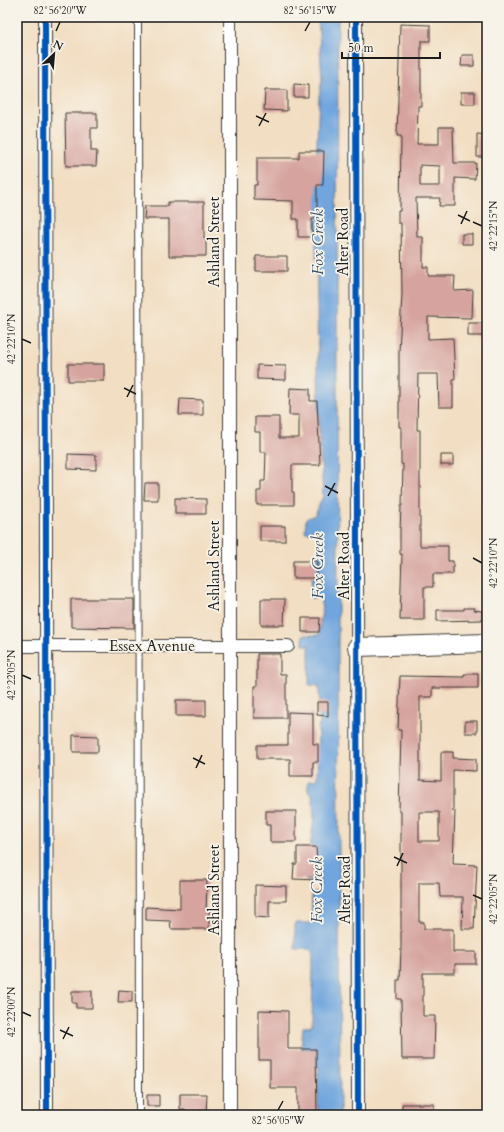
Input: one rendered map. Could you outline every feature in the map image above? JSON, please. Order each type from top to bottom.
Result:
[{"type":"street","points":[[46,17],[45,646],[47,1115]]},
{"type":"street","name":"Ashland Street","points":[[230,17],[230,1115]]},
{"type":"street","name":"Alter Road","points":[[356,17],[358,1115]]},
{"type":"street","points":[[357,647],[487,643]]},
{"type":"street","name":"Essex Avenue","points":[[17,646],[288,646]]},
{"type":"lane","points":[[138,17],[139,1115]]},
{"type":"water","name":"Fox Creek","points":[[318,17],[338,17],[337,355],[340,1115],[318,1115],[318,1066],[298,1066],[298,1063],[317,1063],[317,1049],[301,1049],[303,1027],[312,1026],[313,954],[311,949],[295,949],[295,923],[311,923],[312,893],[319,893],[320,881],[306,881],[314,816],[312,794],[308,791],[308,781],[317,779],[318,726],[320,726],[319,686],[309,685],[309,645],[303,645],[303,635],[319,635],[322,609],[320,598],[311,598],[312,559],[319,558],[320,532],[305,532],[306,519],[315,515],[323,496],[319,426],[315,189],[319,96],[322,79]]},
{"type":"building","points":[[400,24],[430,25],[430,41],[421,41],[421,106],[418,106],[417,144],[439,144],[439,127],[453,127],[454,163],[476,163],[475,179],[455,178],[455,206],[439,206],[440,198],[416,198],[417,237],[423,237],[423,267],[428,267],[428,276],[455,276],[454,291],[473,290],[472,318],[428,317],[428,339],[453,338],[455,379],[453,379],[453,407],[439,407],[438,374],[418,374],[417,430],[420,430],[420,546],[448,546],[448,561],[453,561],[453,574],[433,574],[433,587],[424,587],[424,620],[400,620],[402,554],[400,554],[400,532],[403,464],[401,464],[401,427],[399,427],[399,352],[402,294],[401,223],[398,223],[398,211],[400,211],[401,136],[397,136]],"holes":[[[420,165],[440,166],[440,186],[420,186]]]},
{"type":"building","points":[[462,55],[474,55],[474,66],[461,66]]},
{"type":"building","points":[[294,84],[308,85],[308,97],[294,97]]},
{"type":"building","points":[[265,90],[287,90],[287,111],[264,110]]},
{"type":"building","points":[[461,92],[475,92],[475,104],[461,104]]},
{"type":"building","points":[[65,113],[97,113],[97,128],[91,128],[91,151],[97,151],[96,166],[66,166]]},
{"type":"building","points":[[477,134],[487,135],[487,157],[477,157]]},
{"type":"building","points":[[299,151],[324,151],[323,185],[317,185],[317,219],[312,219],[312,237],[298,237],[298,219],[293,219],[293,201],[254,200],[254,185],[257,185],[257,158],[299,158]]},
{"type":"building","points":[[168,202],[204,202],[204,238],[206,238],[206,256],[169,256],[169,219],[144,219],[145,206],[168,206]]},
{"type":"building","points":[[462,234],[472,234],[472,244],[462,244]]},
{"type":"building","points":[[256,256],[287,256],[287,271],[256,271]]},
{"type":"building","points":[[468,323],[485,323],[485,336],[468,336]]},
{"type":"building","points":[[68,364],[104,364],[104,381],[68,381]]},
{"type":"building","points":[[257,365],[286,366],[286,380],[257,379]]},
{"type":"building","points":[[290,388],[310,389],[310,401],[317,401],[320,465],[292,465],[292,492],[294,492],[294,505],[257,505],[257,491],[261,491],[261,481],[265,481],[266,452],[260,452],[260,432],[255,432],[255,417],[279,417],[279,438],[299,438],[299,415],[289,415]]},
{"type":"building","points":[[180,399],[203,400],[203,415],[179,415]]},
{"type":"building","points":[[68,454],[96,455],[96,470],[68,469]]},
{"type":"building","points":[[441,455],[453,455],[453,465],[441,465]]},
{"type":"building","points":[[145,483],[158,483],[158,500],[144,500]]},
{"type":"building","points":[[175,498],[206,499],[206,514],[175,514]]},
{"type":"building","points":[[260,526],[285,526],[285,541],[260,541]]},
{"type":"building","points":[[293,561],[317,561],[317,578],[293,578]]},
{"type":"building","points":[[71,599],[134,599],[134,628],[71,627]]},
{"type":"building","points":[[261,599],[285,599],[284,625],[261,625]]},
{"type":"building","points":[[464,608],[475,608],[474,610],[482,611],[482,620],[437,621],[437,610],[464,610]]},
{"type":"building","points":[[302,618],[320,618],[319,632],[302,632]]},
{"type":"building","points":[[257,654],[280,654],[280,674],[286,674],[286,718],[254,718],[254,686],[257,686]]},
{"type":"building","points":[[464,674],[478,674],[478,688],[432,688],[432,697],[420,697],[420,780],[441,781],[441,752],[453,752],[453,758],[476,759],[476,771],[453,770],[453,811],[455,811],[453,864],[477,865],[474,929],[462,929],[463,897],[440,897],[439,883],[419,883],[419,922],[424,922],[424,929],[453,929],[453,952],[476,952],[476,964],[455,964],[455,973],[423,973],[423,1016],[435,1016],[434,1059],[402,1059],[401,999],[397,999],[397,980],[400,980],[401,947],[401,812],[399,812],[401,730],[398,730],[400,676],[464,677]],"holes":[[[419,812],[439,812],[439,841],[419,841]]]},
{"type":"building","points":[[176,700],[206,700],[206,716],[176,716]]},
{"type":"building","points":[[317,702],[328,702],[328,716],[317,715]]},
{"type":"building","points":[[288,712],[313,713],[313,744],[318,744],[318,762],[313,762],[313,776],[290,776],[290,759],[257,759],[257,745],[288,745]]},
{"type":"building","points":[[465,721],[477,721],[477,733],[465,733]]},
{"type":"building","points":[[73,735],[98,736],[98,752],[73,752]]},
{"type":"building","points":[[266,811],[296,811],[296,842],[270,842],[270,825],[266,825]]},
{"type":"building","points":[[297,847],[316,847],[318,880],[293,879],[294,864],[297,864]]},
{"type":"building","points":[[180,880],[207,880],[206,910],[209,910],[209,929],[171,929],[170,921],[146,920],[146,907],[180,909]]},
{"type":"building","points":[[255,885],[286,886],[286,901],[269,901],[269,918],[255,917]]},
{"type":"building","points":[[119,990],[132,991],[132,1002],[118,1002]]},
{"type":"building","points":[[72,991],[92,991],[92,1008],[76,1008],[76,1003],[72,1003]]},
{"type":"building","points":[[259,1010],[288,1011],[288,1049],[316,1049],[317,1115],[298,1115],[298,1088],[270,1088],[270,1060],[259,1060]]},
{"type":"building","points":[[180,1094],[207,1094],[206,1115],[185,1115],[185,1109],[180,1109]]},
{"type":"building","points":[[147,1095],[159,1095],[159,1106],[147,1106]]},
{"type":"building","points":[[402,1104],[434,1104],[434,1115],[402,1115]]},
{"type":"cycle path","points":[[45,17],[47,1115]]},
{"type":"cycle path","points":[[356,17],[358,1115]]}]
